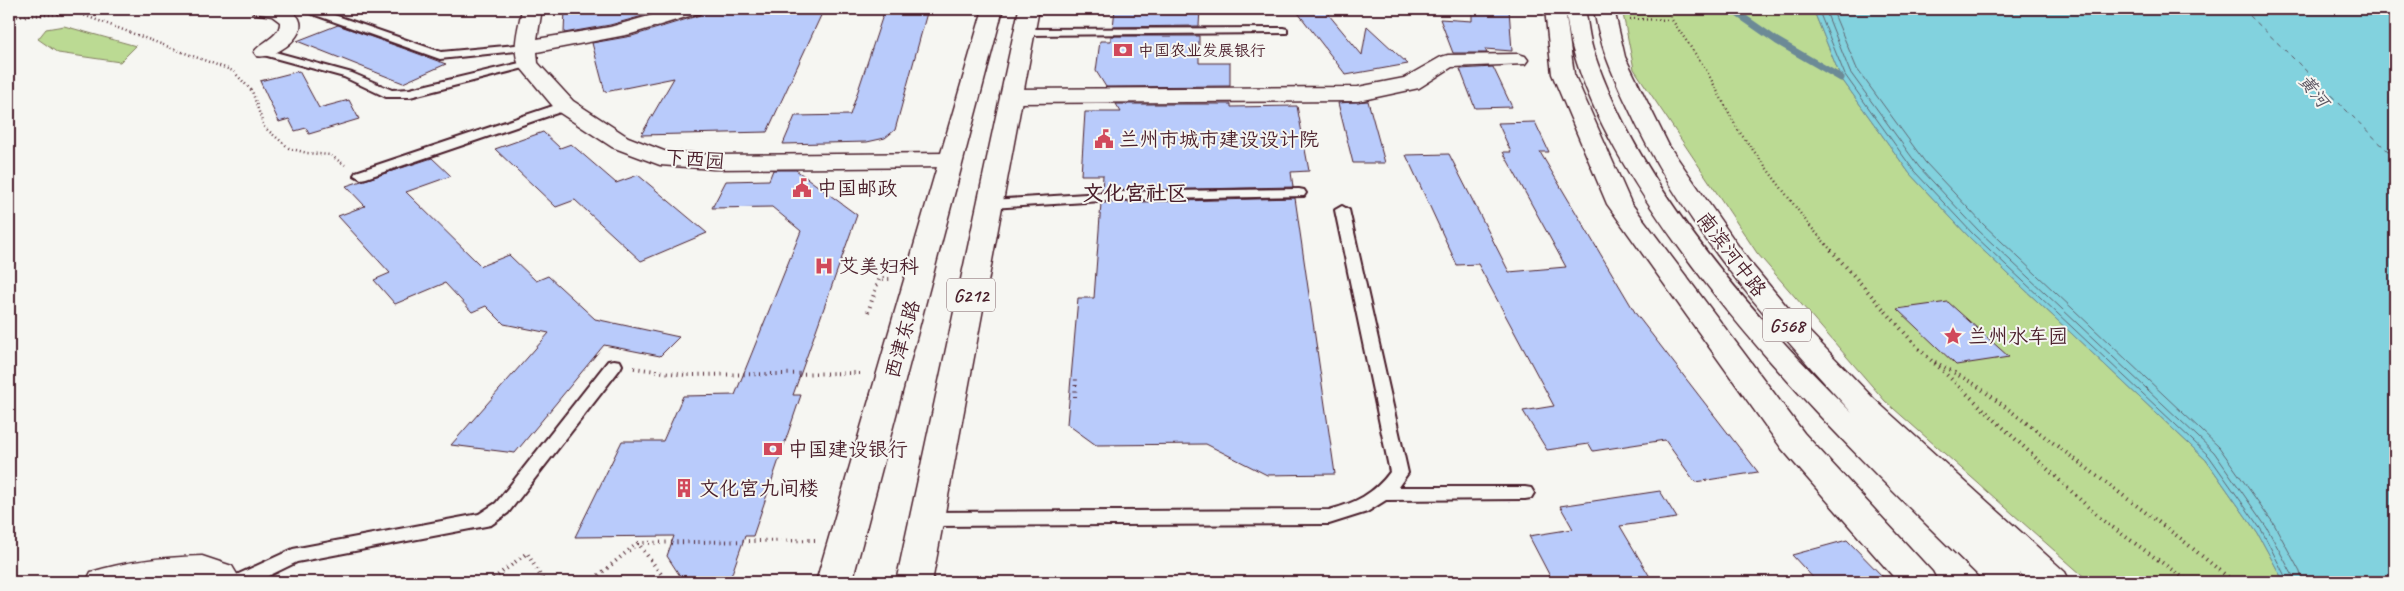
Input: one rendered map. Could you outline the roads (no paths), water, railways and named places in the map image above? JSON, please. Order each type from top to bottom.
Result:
[{"type":"main road","points":[[261,9],[277,11],[290,20],[291,26],[287,35],[264,52]]},
{"type":"main road","points":[[532,9],[527,56],[671,17],[692,9]]},
{"type":"main road","name":"西津东路","points":[[834,582],[893,373],[949,160],[993,9]]},
{"type":"main road","points":[[1555,9],[1563,74],[1619,204],[1793,441],[1919,582]]},
{"type":"main road","name":"南滨河中路","points":[[1575,9],[1584,53],[1621,140],[1660,204],[1698,258],[1745,318],[1814,395],[2007,582]]},
{"type":"main road","name":"南滨河中路","points":[[1605,13],[1615,57],[1657,146],[1739,266],[1789,327],[1863,406],[2052,582]]},
{"type":"main road","name":"G212","points":[[914,582],[1027,20]]},
{"type":"main road","name":"下西园","points":[[527,56],[565,106],[620,142],[660,158],[713,162],[949,160]]},
{"type":"main road","points":[[1011,96],[1358,94],[1411,83],[1448,61],[1518,60]]},
{"type":"main road","points":[[104,582],[172,570],[202,569],[220,576],[220,582]]},
{"type":"lane","points":[[308,9],[440,56],[527,56]]},
{"type":"lane","points":[[1027,20],[1283,31]]},
{"type":"lane","points":[[264,52],[348,75],[390,94],[410,93],[527,56]]},
{"type":"lane","points":[[361,175],[565,106]]},
{"type":"lane","points":[[990,204],[1118,196],[1299,193]]},
{"type":"lane","points":[[927,519],[1329,518],[1361,509],[1385,494],[1399,473],[1342,210]]},
{"type":"lane","points":[[239,582],[294,556],[484,520],[502,508],[614,365]]},
{"type":"lane","points":[[1385,494],[1525,493]]},
{"type":"water","name":"黄河","points":[[1813,9],[2395,9],[2395,582],[2284,582],[2258,534],[2206,460],[1970,238],[1910,174],[1841,78]]},
{"type":"waterway","points":[[1731,9],[1777,41],[1841,78]]},
{"type":"place","name":"中国农业发展银行","points":[[1123,50]]},
{"type":"place","name":"兰州市城市建设设计院","points":[[1104,139]]},
{"type":"place","name":"中国邮政","points":[[802,188]]},
{"type":"place","name":"艾美妇科","points":[[824,266]]},
{"type":"place","name":"兰州水车园","points":[[1953,336]]},
{"type":"place","name":"中国建设银行","points":[[773,449]]},
{"type":"place","name":"文化宫九间楼","points":[[684,488]]},
{"type":"district","name":"文化宫社区","points":[[1135,193]]}]
